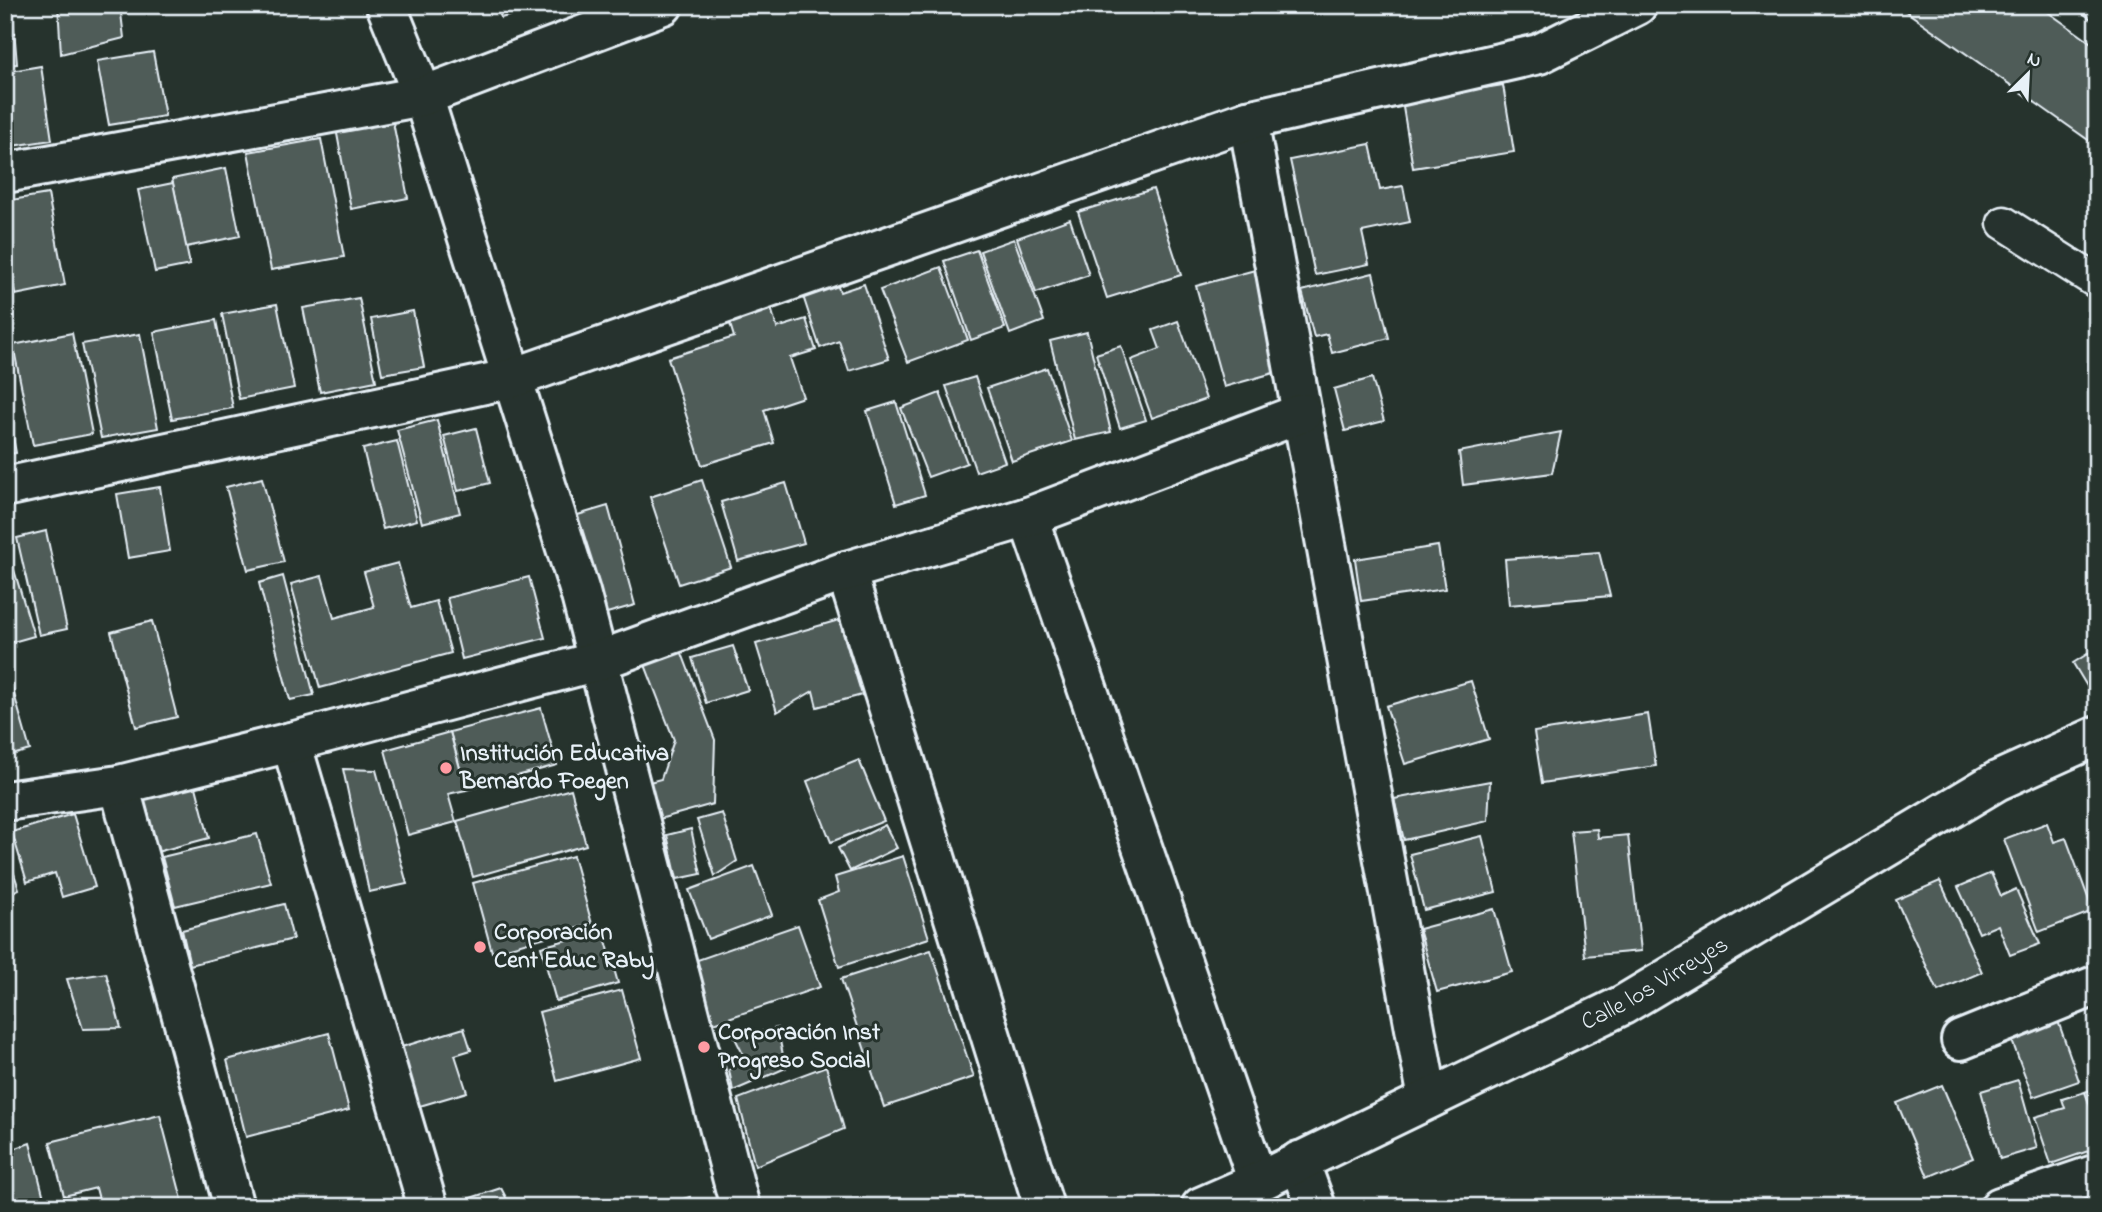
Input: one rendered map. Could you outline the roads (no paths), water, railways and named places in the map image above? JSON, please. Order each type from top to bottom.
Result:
[{"type":"street","points":[[386,5],[423,96],[580,592],[740,1207]]},
{"type":"street","points":[[5,173],[423,96],[663,5]]},
{"type":"street","points":[[5,487],[513,378],[1248,120],[1539,54],[1637,5]]},
{"type":"street","points":[[1248,120],[1428,1099]]},
{"type":"street","points":[[5,801],[119,785],[598,660],[846,570],[1028,517],[1302,413]]},
{"type":"street","points":[[1028,517],[1258,1182]]},
{"type":"street","points":[[846,570],[1044,1207]]},
{"type":"street","name":"Calle los Virreyes","points":[[1201,1207],[1258,1182],[1623,1004],[1997,781],[2097,736]]},
{"type":"street","points":[[291,742],[428,1207]]},
{"type":"street","points":[[119,785],[234,1207]]},
{"type":"street","points":[[1961,1040],[2097,985]]},
{"type":"street","points":[[1299,1161],[1316,1207]]},
{"type":"street","points":[[2000,1207],[2097,1174]]},
{"type":"lane","points":[[2004,223],[2097,282]]},
{"type":"place","name":"Institución Educativa Bernardo Foegen","points":[[446,768]]},
{"type":"place","name":"Corporación Cent Educ Raby","points":[[480,947]]},
{"type":"place","name":"Corporación Inst Progreso Social","points":[[704,1047]]}]
